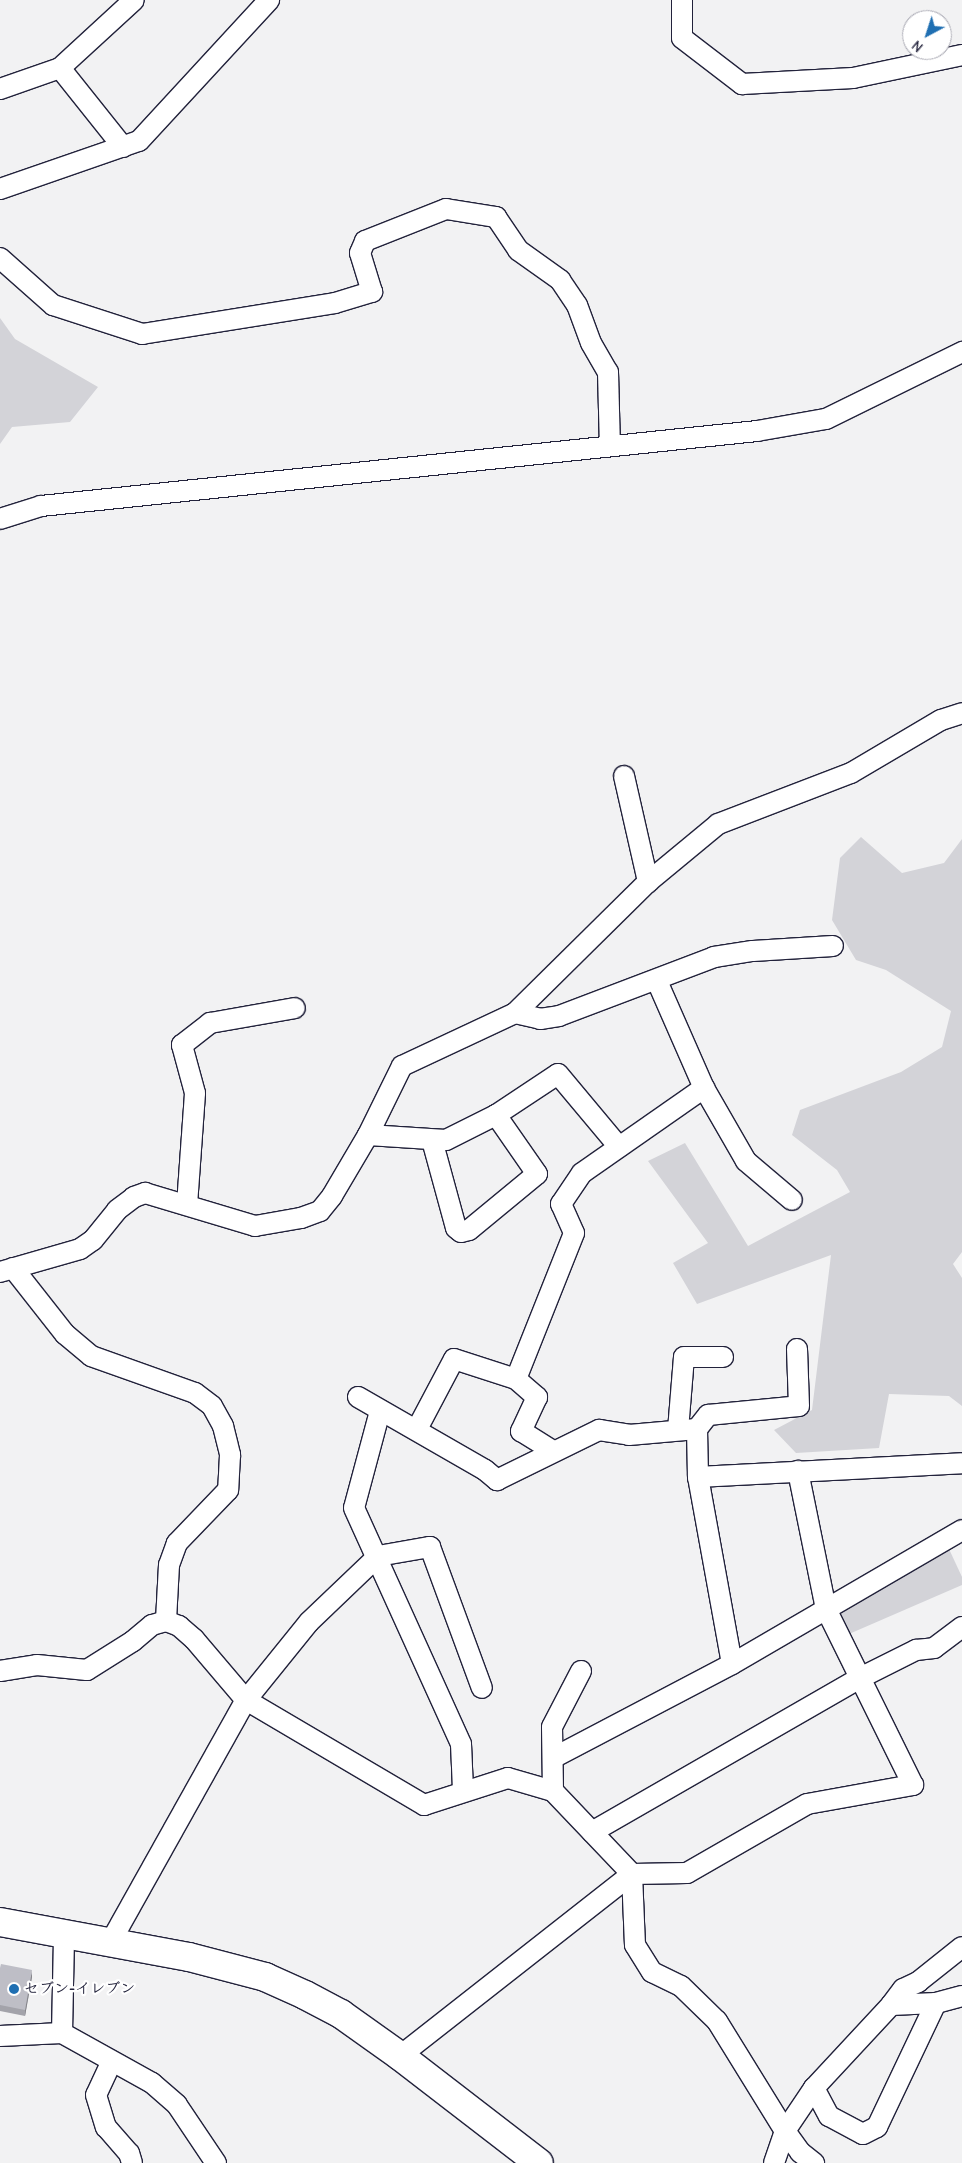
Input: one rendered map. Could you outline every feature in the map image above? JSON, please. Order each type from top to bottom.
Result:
[{"type":"street","points":[[0,88],[60,68],[134,0]]},
{"type":"street","points":[[0,189],[139,141],[270,0]]},
{"type":"street","points":[[682,0],[682,38],[742,84],[853,78],[962,55]]},
{"type":"street","points":[[60,68],[123,147]]},
{"type":"street","points":[[0,258],[53,305],[142,334],[335,303],[372,292],[360,252],[365,242],[446,209],[496,218],[518,250],[560,280],[577,305],[591,343],[608,372],[610,446]]},
{"type":"street","points":[[0,520],[40,506],[756,431],[826,419],[962,352]]},
{"type":"street","points":[[166,1621],[169,1565],[178,1543],[228,1490],[230,1455],[222,1426],[212,1406],[195,1393],[91,1356],[65,1334],[7,1270],[80,1249],[93,1240],[117,1210],[145,1192],[255,1226],[301,1218],[320,1211],[332,1196],[368,1135],[402,1066],[515,1013],[648,882],[718,824],[851,772],[941,720],[962,713]]},
{"type":"street","points":[[624,776],[648,882]]},
{"type":"street","points":[[515,1013],[540,1019],[559,1016],[657,981],[714,957],[753,950],[833,946]]},
{"type":"street","points":[[657,981],[704,1088],[746,1161],[792,1200]]},
{"type":"street","points":[[188,1205],[195,1093],[182,1044],[210,1023],[295,1008]]},
{"type":"street","points":[[368,1135],[446,1140],[496,1115],[558,1074],[619,1147]]},
{"type":"street","points":[[516,1379],[574,1233],[561,1204],[582,1173],[704,1088]]},
{"type":"street","points":[[432,1140],[456,1228],[461,1232],[469,1230],[536,1174],[496,1115]]},
{"type":"street","points":[[358,1397],[380,1411],[417,1429],[497,1480],[599,1430],[629,1435],[687,1429],[708,1415],[798,1406],[797,1349]]},
{"type":"street","points":[[723,1356],[684,1357],[687,1429],[698,1477],[732,1664]]},
{"type":"street","points":[[417,1429],[454,1359],[516,1379],[537,1397],[521,1431],[553,1451]]},
{"type":"street","points":[[380,1411],[354,1508],[378,1556],[461,1744],[463,1790]]},
{"type":"street","points":[[698,1477],[962,1463]]},
{"type":"street","points":[[400,2056],[632,1874],[687,1873],[808,1804],[913,1785],[858,1679],[826,1609],[798,1471]]},
{"type":"street","points":[[552,1758],[732,1664],[962,1530]]},
{"type":"street","points":[[110,1943],[246,1700],[309,1622],[378,1556],[430,1547],[482,1688]]},
{"type":"street","points":[[0,1671],[37,1665],[87,1670],[133,1641],[152,1625],[166,1621],[179,1626],[194,1639],[246,1700],[424,1805],[463,1790],[508,1778],[553,1791],[632,1874],[635,1945],[652,1972],[681,1986],[717,2021],[800,2152],[814,2163]]},
{"type":"street","points":[[592,1832],[858,1679],[916,1650],[934,1648],[962,1627]]},
{"type":"street","points":[[553,1791],[552,1727],[581,1671]]},
{"type":"street","points":[[0,1922],[189,1956],[265,1977],[341,2014],[400,2056],[539,2163]]},
{"type":"street","points":[[62,2033],[64,1934]]},
{"type":"street","points":[[774,2163],[786,2131],[814,2088],[891,2005],[903,1989],[918,1982],[962,1947]]},
{"type":"street","points":[[891,2005],[936,2003],[962,1996]]},
{"type":"street","points":[[814,2088],[829,2116],[863,2134],[877,2127],[936,2003]]},
{"type":"street","points":[[0,2036],[62,2033],[166,2093],[216,2163]]},
{"type":"street","points":[[111,2063],[96,2096],[106,2127],[130,2153],[132,2163]]},
{"type":"shaded area","points":[[0,318],[15,339],[98,387],[70,422],[12,427],[0,444]]},
{"type":"shaded area","points":[[861,837],[902,873],[944,863],[962,839],[962,1252],[953,1264],[962,1278],[962,1406],[949,1396],[889,1394],[879,1448],[796,1453],[774,1430],[812,1410],[831,1255],[697,1304],[673,1263],[708,1243],[648,1161],[685,1143],[748,1246],[850,1192],[837,1170],[792,1135],[800,1110],[901,1072],[942,1047],[951,1011],[886,970],[856,960],[832,920],[840,858]]},
{"type":"shaded area","points":[[949,1549],[962,1577],[962,1585],[849,1634],[838,1609]]},
{"type":"building","points":[[1,1964],[32,1970],[25,2010],[0,2005]]},
{"type":"place","name":"セブン-イレブン","points":[[14,1989]]}]
